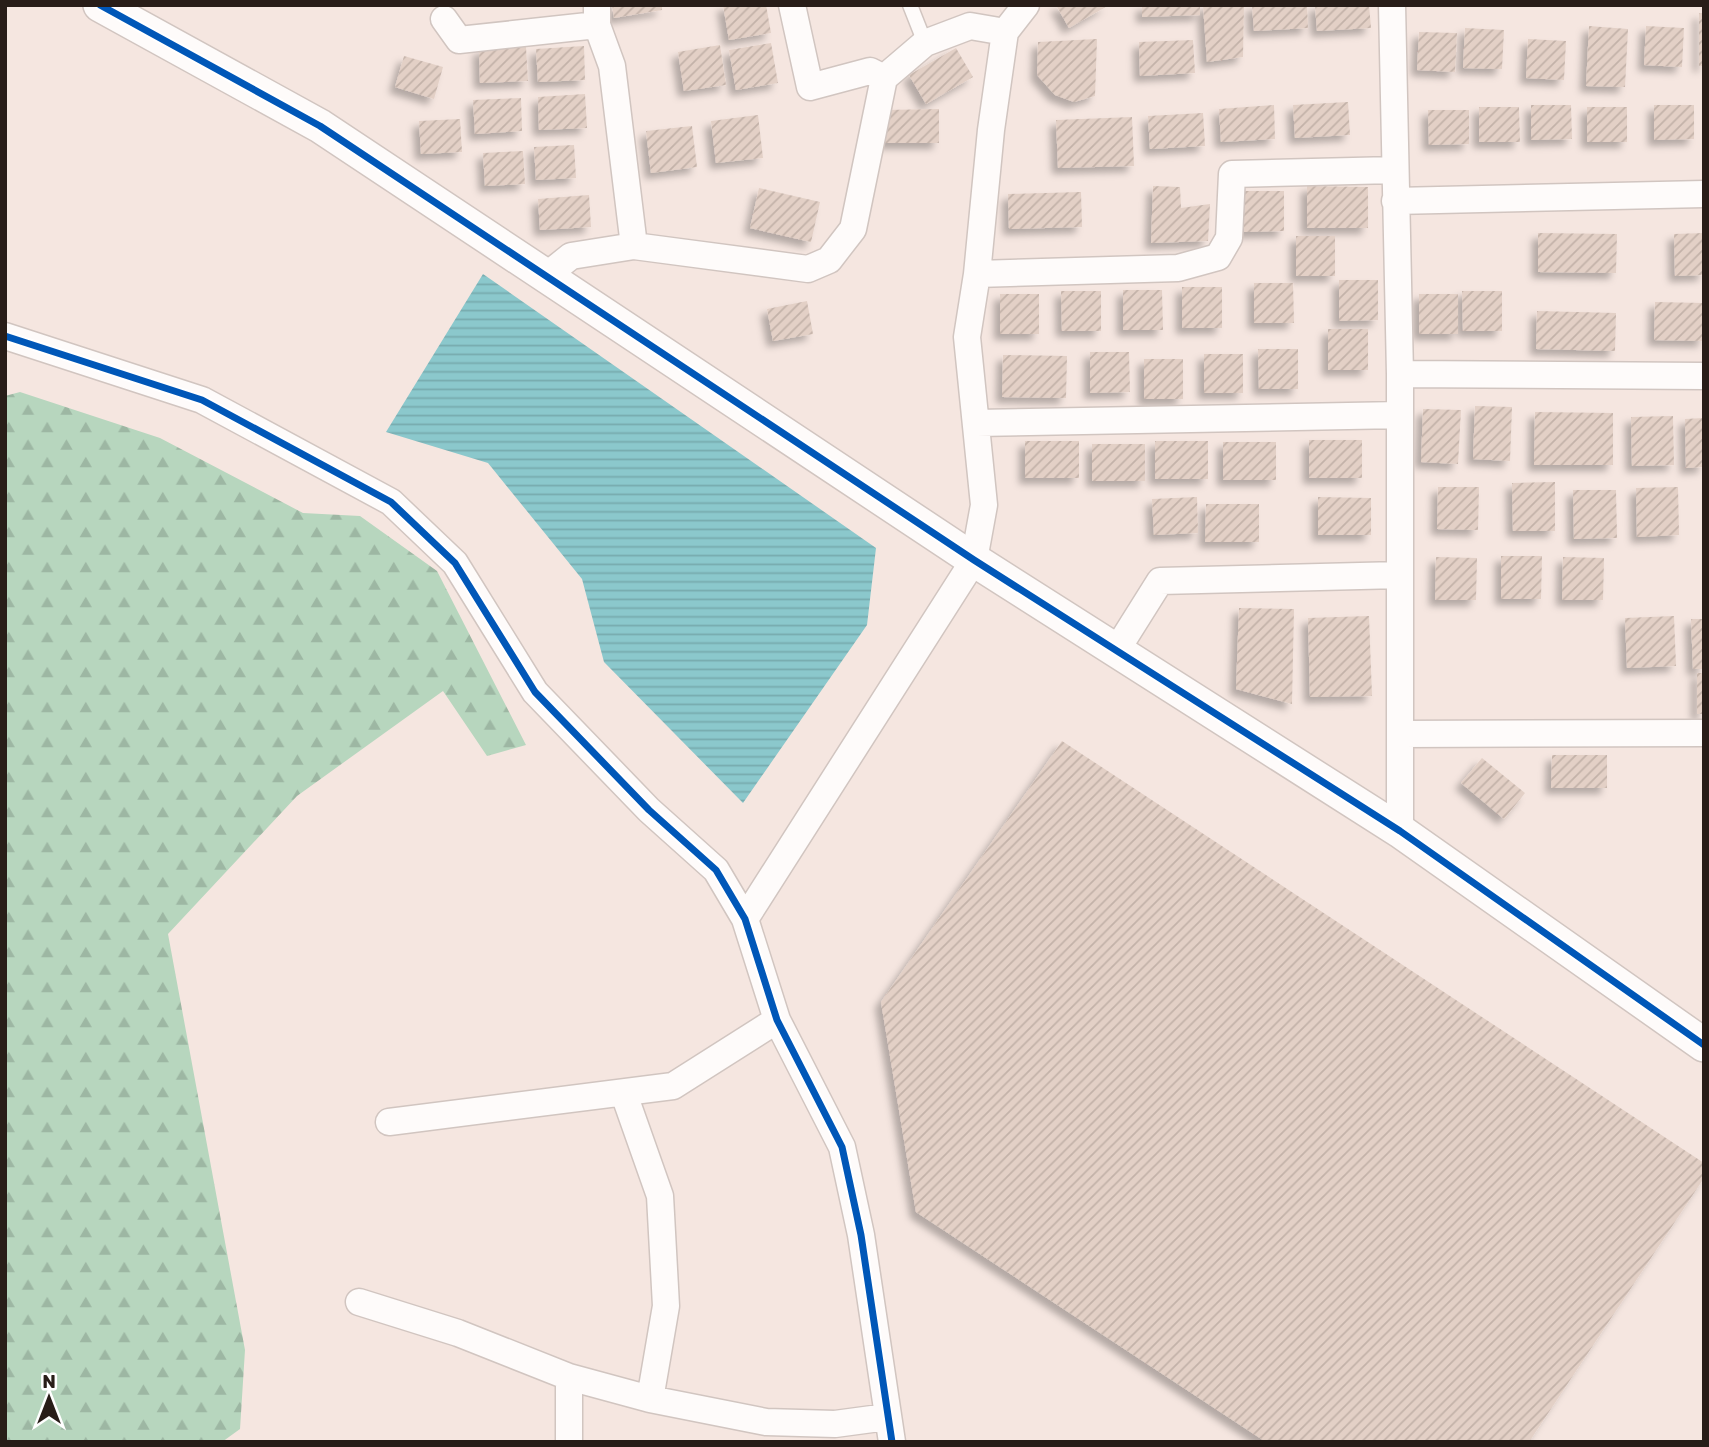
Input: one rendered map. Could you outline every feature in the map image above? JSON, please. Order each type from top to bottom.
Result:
[{"type":"street","points":[[100,5],[320,126],[974,561],[1400,831],[1700,1034]]},
{"type":"street","points":[[792,5],[810,87],[870,72],[884,78]]},
{"type":"street","points":[[745,919],[974,561],[984,505],[967,337],[977,274],[991,130],[1005,32],[1026,5]]},
{"type":"street","points":[[1392,5],[1400,374],[1400,831]]},
{"type":"street","points":[[444,19],[459,40],[597,15],[612,66],[634,246]]},
{"type":"street","points":[[545,275],[571,256],[634,246],[808,269],[829,260],[853,229],[884,78],[925,43],[971,26],[1005,32]]},
{"type":"street","points":[[977,274],[1178,268],[1218,257],[1229,239],[1232,174],[1395,170]]},
{"type":"street","points":[[1395,201],[1704,194]]},
{"type":"street","points":[[5,336],[202,400],[391,502],[455,563],[535,692],[649,810],[716,870],[745,919],[777,1020],[842,1147],[861,1235],[890,1429],[766,1422],[650,1399],[569,1377],[458,1333],[359,1302]]},
{"type":"street","points":[[1400,374],[1704,376]]},
{"type":"street","points":[[977,423],[1400,415]]},
{"type":"street","points":[[1116,651],[1160,581],[1400,575]]},
{"type":"street","points":[[1400,734],[1704,733]]},
{"type":"street","points":[[389,1122],[673,1086],[777,1020]]},
{"type":"street","points":[[624,1094],[660,1196],[666,1306],[650,1399]]},
{"type":"street","points":[[569,1377],[569,1442]]},
{"type":"lane","points":[[910,5],[925,43]]},
{"type":"green space","points":[[20,392],[160,438],[303,513],[360,516],[437,571],[526,745],[487,756],[443,691],[297,796],[168,934],[245,1350],[240,1429],[222,1442],[5,1442],[5,396]]},
{"type":"water","points":[[483,274],[876,548],[867,625],[743,803],[604,662],[582,579],[488,463],[386,432]]},
{"type":"building","points":[[612,5],[662,5],[662,10],[614,18]]},
{"type":"building","points":[[723,5],[766,5],[771,33],[729,40]]},
{"type":"building","points":[[1056,5],[1109,5],[1069,28]]},
{"type":"building","points":[[1142,5],[1200,5],[1200,15],[1142,17]]},
{"type":"building","points":[[1203,5],[1244,5],[1243,57],[1207,62]]},
{"type":"building","points":[[1252,5],[1307,5],[1308,28],[1254,31]]},
{"type":"building","points":[[1315,5],[1369,5],[1371,28],[1317,31]]},
{"type":"building","points":[[1699,13],[1704,13],[1704,66],[1699,66]]},
{"type":"building","points":[[1589,26],[1628,29],[1625,87],[1586,86]]},
{"type":"building","points":[[1646,26],[1684,28],[1682,67],[1644,65]]},
{"type":"building","points":[[1465,28],[1504,30],[1502,69],[1463,68]]},
{"type":"building","points":[[1419,32],[1457,33],[1455,72],[1417,70]]},
{"type":"building","points":[[1097,39],[1095,96],[1074,102],[1055,95],[1037,75],[1038,42]]},
{"type":"building","points":[[1528,39],[1566,41],[1564,80],[1526,78]]},
{"type":"building","points":[[1193,40],[1195,73],[1140,76],[1139,42]]},
{"type":"building","points":[[771,43],[778,83],[736,90],[729,50]]},
{"type":"building","points":[[720,45],[726,85],[684,91],[678,52]]},
{"type":"building","points":[[584,46],[585,80],[538,82],[536,49]]},
{"type":"building","points":[[526,47],[528,81],[480,83],[479,49]]},
{"type":"building","points":[[956,48],[973,77],[926,104],[909,75]]},
{"type":"building","points":[[404,56],[443,67],[434,99],[395,87]]},
{"type":"building","points":[[585,94],[587,128],[539,130],[538,97]]},
{"type":"building","points":[[521,98],[522,131],[475,134],[473,100]]},
{"type":"building","points":[[1348,102],[1350,135],[1295,138],[1293,105]]},
{"type":"building","points":[[1274,105],[1275,139],[1221,142],[1219,109]]},
{"type":"building","points":[[1531,105],[1571,105],[1572,139],[1531,140]]},
{"type":"building","points":[[1654,105],[1694,105],[1694,139],[1654,140]]},
{"type":"building","points":[[1479,107],[1519,107],[1520,142],[1479,142]]},
{"type":"building","points":[[1587,107],[1627,107],[1627,142],[1587,142]]},
{"type":"building","points":[[939,109],[939,143],[885,143],[884,110]]},
{"type":"building","points":[[1428,110],[1469,110],[1469,144],[1429,145]]},
{"type":"building","points":[[1203,113],[1205,146],[1150,149],[1148,116]]},
{"type":"building","points":[[758,115],[763,158],[716,163],[711,121]]},
{"type":"building","points":[[1132,117],[1134,166],[1058,168],[1056,120]]},
{"type":"building","points":[[460,119],[462,152],[421,154],[419,121]]},
{"type":"building","points":[[692,126],[697,167],[651,173],[646,131]]},
{"type":"building","points":[[574,145],[576,178],[536,180],[534,147]]},
{"type":"building","points":[[523,151],[525,184],[485,186],[483,153]]},
{"type":"building","points":[[1153,186],[1180,187],[1181,208],[1210,204],[1208,241],[1151,243]]},
{"type":"building","points":[[1307,186],[1368,187],[1368,228],[1307,228]]},
{"type":"building","points":[[759,188],[820,202],[811,242],[750,228]]},
{"type":"building","points":[[1244,191],[1284,191],[1284,231],[1244,232]]},
{"type":"building","points":[[1081,192],[1082,227],[1009,229],[1008,194]]},
{"type":"building","points":[[589,195],[591,227],[540,230],[538,199]]},
{"type":"building","points":[[1538,233],[1617,234],[1616,273],[1538,272]]},
{"type":"building","points":[[1704,233],[1704,275],[1675,276],[1674,234]]},
{"type":"building","points":[[1296,236],[1335,236],[1335,276],[1296,276]]},
{"type":"building","points":[[1339,280],[1378,280],[1378,320],[1339,321]]},
{"type":"building","points":[[1254,283],[1293,283],[1294,323],[1254,323]]},
{"type":"building","points":[[1182,287],[1222,287],[1222,328],[1182,328]]},
{"type":"building","points":[[1123,290],[1162,290],[1163,330],[1123,330]]},
{"type":"building","points":[[1061,291],[1101,291],[1101,331],[1062,331]]},
{"type":"building","points":[[1462,291],[1502,291],[1502,331],[1463,331]]},
{"type":"building","points":[[1000,294],[1039,294],[1039,334],[1000,334]]},
{"type":"building","points":[[1419,294],[1458,294],[1458,334],[1419,334]]},
{"type":"building","points":[[807,301],[813,334],[773,341],[767,309]]},
{"type":"building","points":[[1655,302],[1704,303],[1704,341],[1654,340]]},
{"type":"building","points":[[1537,311],[1616,313],[1615,351],[1536,349]]},
{"type":"building","points":[[1328,329],[1368,329],[1368,370],[1328,370]]},
{"type":"building","points":[[1258,349],[1298,349],[1298,389],[1259,389]]},
{"type":"building","points":[[1090,352],[1129,352],[1130,392],[1090,393]]},
{"type":"building","points":[[1204,354],[1243,354],[1243,393],[1204,393]]},
{"type":"building","points":[[1003,355],[1067,356],[1066,398],[1002,397]]},
{"type":"building","points":[[1144,359],[1183,359],[1183,399],[1144,399]]},
{"type":"building","points":[[1475,406],[1512,407],[1510,461],[1473,459]]},
{"type":"building","points":[[1423,409],[1461,410],[1458,464],[1421,462]]},
{"type":"building","points":[[1535,412],[1613,413],[1613,465],[1534,465]]},
{"type":"building","points":[[1673,416],[1674,465],[1632,466],[1631,417]]},
{"type":"building","points":[[1704,418],[1704,467],[1686,468],[1685,419]]},
{"type":"building","points":[[1309,440],[1362,440],[1362,478],[1309,478]]},
{"type":"building","points":[[1025,441],[1079,441],[1079,478],[1025,478]]},
{"type":"building","points":[[1155,441],[1208,441],[1208,479],[1155,479]]},
{"type":"building","points":[[1223,442],[1276,442],[1276,480],[1223,480]]},
{"type":"building","points":[[1092,444],[1145,444],[1145,481],[1092,481]]},
{"type":"building","points":[[1555,482],[1555,531],[1513,531],[1512,483]]},
{"type":"building","points":[[1438,487],[1479,487],[1478,530],[1437,529]]},
{"type":"building","points":[[1678,487],[1679,535],[1637,537],[1636,488]]},
{"type":"building","points":[[1573,490],[1616,490],[1617,538],[1574,539]]},
{"type":"building","points":[[1197,497],[1198,533],[1154,535],[1152,499]]},
{"type":"building","points":[[1318,497],[1371,498],[1371,535],[1318,535]]},
{"type":"building","points":[[1206,504],[1259,504],[1259,542],[1205,542]]},
{"type":"building","points":[[1501,556],[1542,556],[1541,599],[1501,599]]},
{"type":"building","points":[[1436,557],[1477,558],[1476,600],[1435,600]]},
{"type":"building","points":[[1563,557],[1604,558],[1603,600],[1562,600]]},
{"type":"building","points":[[1239,608],[1294,609],[1292,704],[1236,689]]},
{"type":"building","points":[[1369,616],[1372,696],[1310,697],[1308,618]]},
{"type":"building","points":[[1674,616],[1676,666],[1627,668],[1625,618]]},
{"type":"building","points":[[1691,619],[1704,619],[1704,669],[1693,669]]},
{"type":"building","points":[[1697,673],[1704,673],[1704,714],[1697,714]]},
{"type":"building","points":[[1062,741],[1704,1163],[1704,1178],[1529,1442],[1266,1442],[916,1212],[881,1002]]},
{"type":"building","points":[[1552,755],[1607,755],[1607,788],[1551,788]]},
{"type":"building","points":[[1482,758],[1525,793],[1504,819],[1461,783]]},
{"type":"cycle path","points":[[100,5],[320,126],[974,560],[1400,831],[1704,1045]]},
{"type":"cycle path","points":[[5,336],[202,400],[391,502],[455,563],[535,692],[649,810],[716,870],[745,919],[777,1020],[842,1147],[861,1235],[892,1442]]}]
